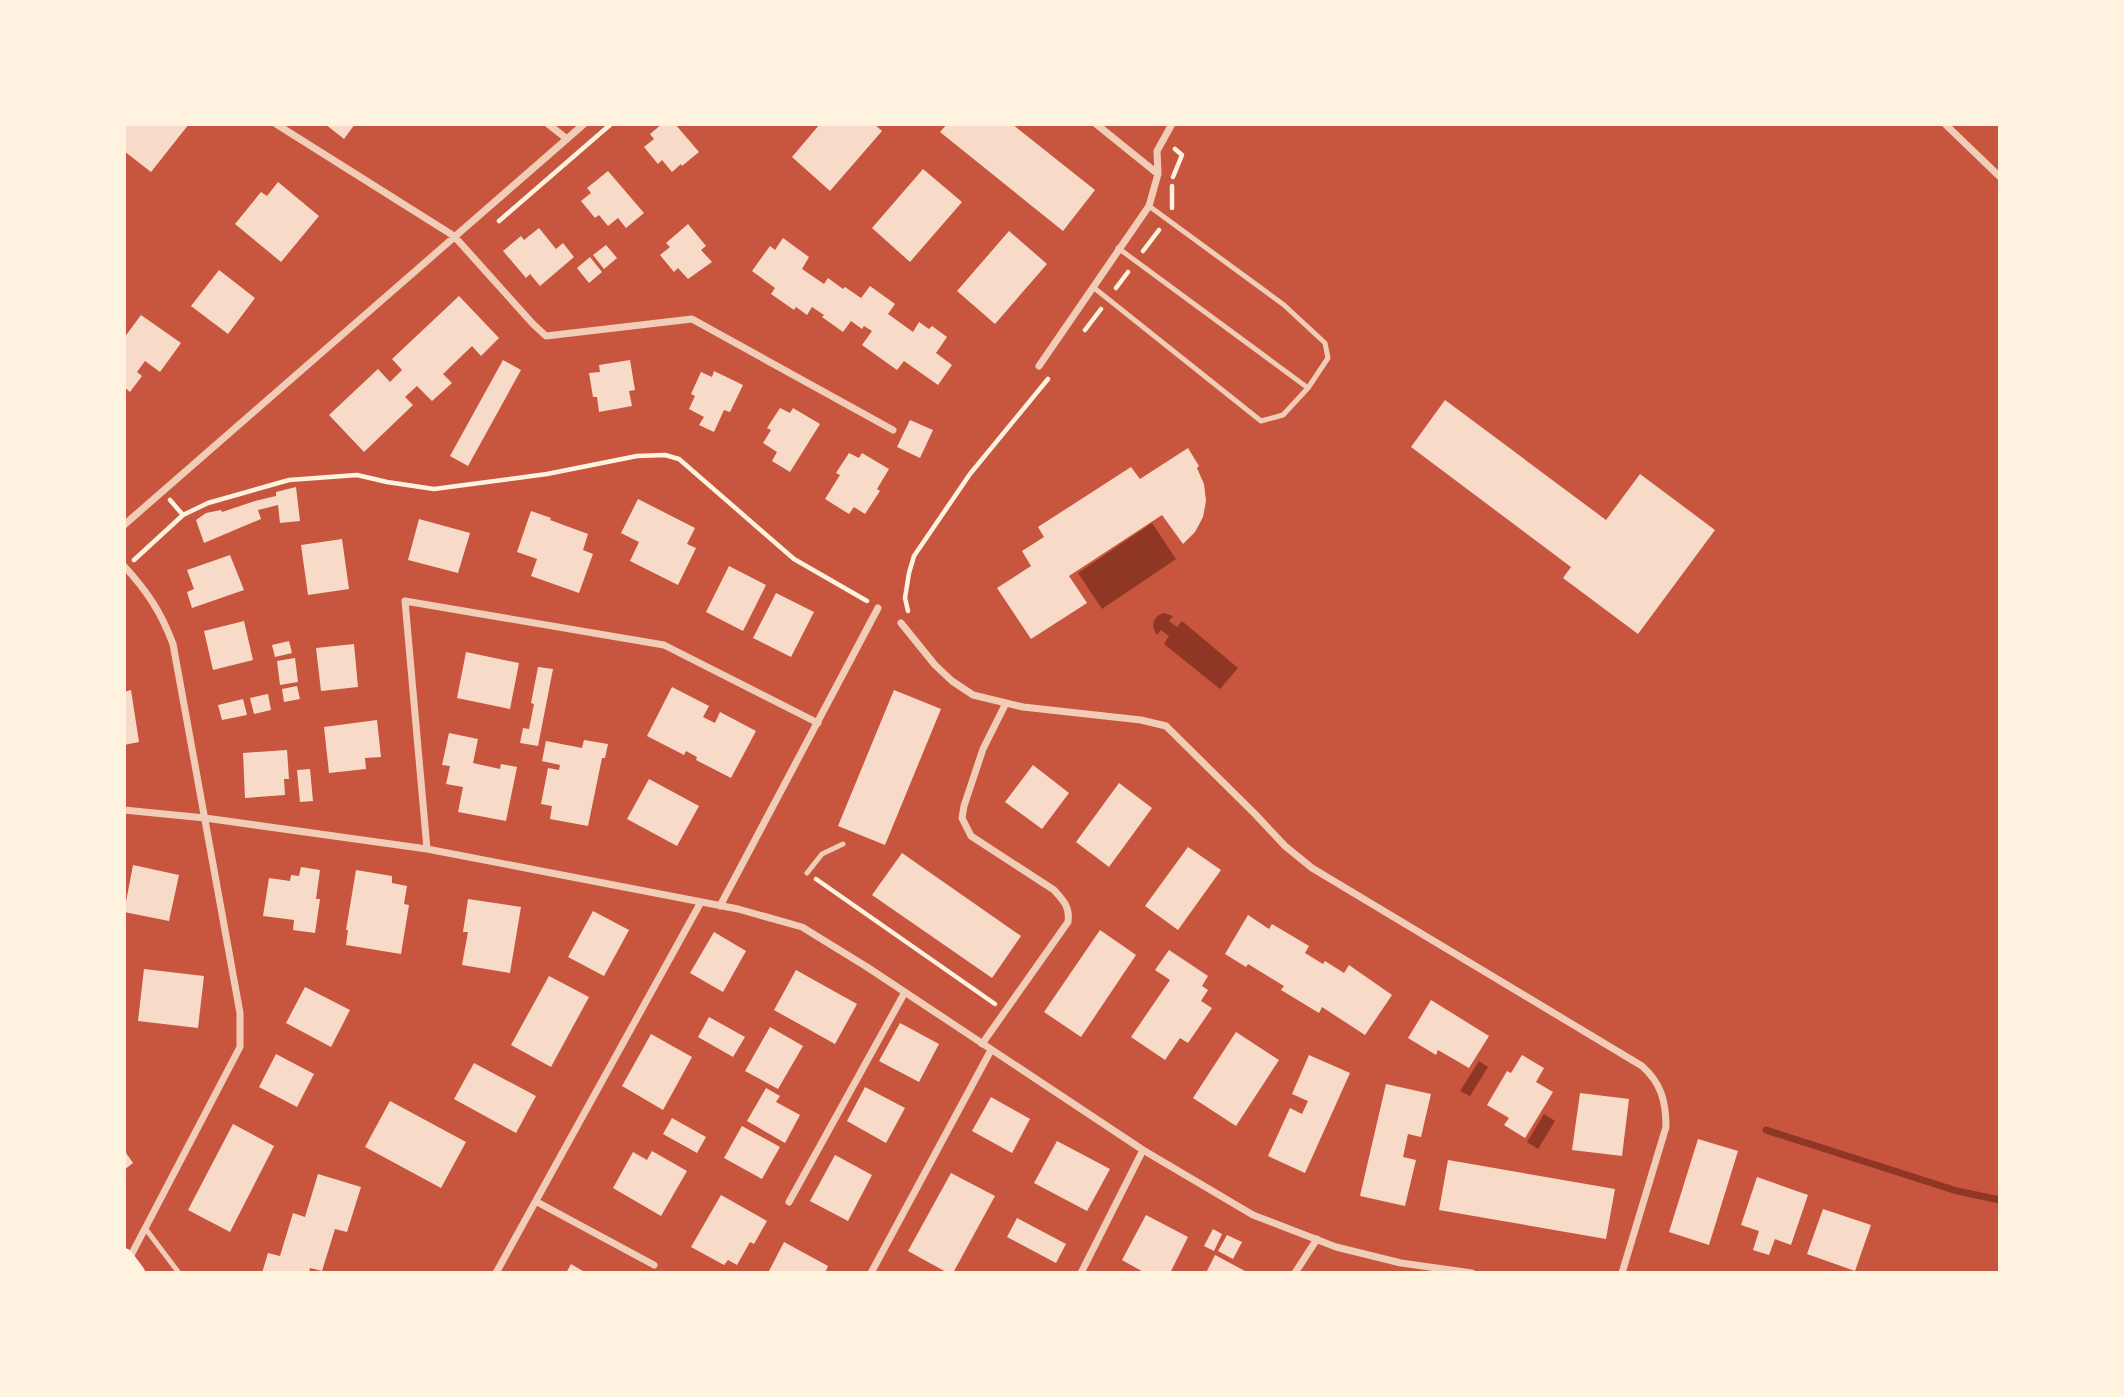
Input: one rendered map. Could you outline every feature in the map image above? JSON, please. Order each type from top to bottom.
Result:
[{"type":"street","points":[[276,124],[454,236],[546,336],[692,319],[893,430]]},
{"type":"street","points":[[548,124],[567,139]]},
{"type":"street","points":[[124,525],[584,124]]},
{"type":"street","points":[[1096,124],[1158,174]]},
{"type":"street","points":[[1039,366],[1149,206],[1158,174],[1157,151],[1172,124]]},
{"type":"street","points":[[1945,124],[2000,177]]},
{"type":"street","points":[[125,567],[162,614],[173,643],[240,1013],[240,1047],[145,1228],[129,1264]]},
{"type":"street","points":[[427,849],[405,601],[664,645],[818,723]]},
{"type":"street","points":[[720,905],[878,608]]},
{"type":"street","points":[[901,623],[935,665],[973,695],[1023,707],[1142,720],[1166,726],[1285,846],[1312,868],[1642,1066],[1653,1076],[1661,1089],[1666,1107],[1666,1127],[1622,1273]]},
{"type":"street","points":[[982,1044],[1068,922],[1069,912],[1065,901],[1054,890],[971,836],[962,818],[983,749],[1006,703]]},
{"type":"street","points":[[124,810],[205,818],[427,849],[720,905],[802,927],[1143,1150],[1253,1215],[1336,1247],[1401,1263],[1472,1273]]},
{"type":"street","points":[[496,1273],[701,902]]},
{"type":"street","points":[[789,1202],[905,992]]},
{"type":"street","points":[[871,1273],[991,1050]]},
{"type":"street","points":[[1080,1273],[1143,1150]]},
{"type":"street","points":[[537,1202],[654,1265]]},
{"type":"street","points":[[1295,1273],[1317,1239]]},
{"type":"lane","points":[[1093,287],[1261,421],[1283,415],[1308,388],[1328,358],[1325,343],[1284,305],[1149,206]]},
{"type":"lane","points":[[1118,248],[1308,388]]},
{"type":"lane","points":[[807,873],[822,854],[844,844]]},
{"type":"lane","points":[[145,1228],[179,1273]]},
{"type":"path","points":[[1083,332],[1172,212],[1172,180],[1182,155],[1163,139]]},
{"type":"path","points":[[910,619],[905,598],[914,556],[970,474],[1051,376]]},
{"type":"path","points":[[125,567],[183,515],[208,503],[289,480],[358,475],[433,489],[548,474],[637,456],[665,455],[679,459],[794,559],[878,608]]},
{"type":"path","points":[[807,873],[1005,1011]]},
{"type":"shaded area","points":[[1152,523],[1176,559],[1102,609],[1078,573]]},
{"type":"shaded area","points":[[1164,613],[1173,616],[1169,621],[1177,627],[1182,621],[1238,668],[1220,689],[1164,644],[1169,636],[1161,630],[1157,635],[1154,622],[1157,616]]},
{"type":"shaded area","points":[[1479,1061],[1488,1067],[1470,1096],[1460,1091]]},
{"type":"shaded area","points":[[1544,1114],[1555,1121],[1538,1149],[1527,1142]]},
{"type":"building","points":[[124,124],[189,124],[151,172],[124,151]]},
{"type":"building","points":[[325,124],[355,124],[344,139]]},
{"type":"building","points":[[662,124],[675,124],[699,152],[672,172],[662,160],[658,164],[644,147],[654,139],[650,134]]},
{"type":"building","points":[[820,124],[874,124],[882,131],[830,191],[792,157]]},
{"type":"building","points":[[947,124],[1012,124],[1095,190],[1063,231],[940,132]]},
{"type":"building","points":[[923,169],[962,202],[910,262],[872,228]]},
{"type":"building","points":[[608,171],[644,213],[626,228],[618,218],[608,226],[599,215],[595,218],[581,201],[591,193],[587,188]]},
{"type":"building","points":[[278,182],[319,216],[281,262],[235,224],[261,192],[267,196]]},
{"type":"building","points":[[688,224],[706,246],[701,250],[712,262],[688,279],[678,268],[674,272],[660,255],[670,247],[666,243]]},
{"type":"building","points":[[539,228],[556,249],[563,243],[574,257],[540,286],[530,274],[526,278],[503,251],[521,236],[524,240]]},
{"type":"building","points":[[1009,231],[1047,264],[995,324],[957,291]]},
{"type":"building","points":[[783,238],[809,257],[802,269],[824,284],[828,278],[861,298],[870,286],[895,304],[888,314],[913,332],[919,322],[929,329],[932,326],[947,337],[936,353],[952,365],[938,385],[904,361],[897,370],[862,345],[872,331],[864,326],[862,329],[851,321],[843,332],[812,307],[807,315],[796,307],[794,310],[771,294],[775,288],[752,271],[770,246],[775,250]]},
{"type":"building","points":[[606,245],[617,258],[604,269],[593,255]]},
{"type":"building","points":[[590,257],[602,272],[589,283],[577,268]]},
{"type":"building","points":[[219,270],[255,298],[228,334],[191,306]]},
{"type":"building","points":[[459,296],[499,338],[481,356],[472,346],[443,374],[452,383],[432,401],[417,386],[405,397],[413,405],[364,452],[329,415],[378,369],[390,382],[402,370],[392,359]]},
{"type":"building","points":[[141,315],[181,343],[160,372],[145,361],[137,372],[142,376],[130,392],[124,387],[124,338]]},
{"type":"building","points":[[503,360],[521,370],[468,466],[450,456]]},
{"type":"building","points":[[630,360],[635,390],[629,391],[632,406],[599,412],[589,373],[600,372],[599,365]]},
{"type":"building","points":[[714,371],[743,385],[730,412],[724,410],[714,432],[699,425],[704,417],[689,409],[695,396],[691,394],[701,372],[712,377]]},
{"type":"building","points":[[1445,400],[1606,520],[1640,474],[1715,530],[1638,634],[1563,578],[1571,567],[1411,447]]},
{"type":"building","points":[[780,408],[790,413],[793,408],[820,424],[790,472],[772,461],[777,452],[763,443],[771,430],[767,428]]},
{"type":"building","points":[[910,420],[933,430],[920,458],[897,447]]},
{"type":"building","points":[[1188,448],[1199,466],[1197,468],[1204,484],[1206,501],[1203,517],[1195,532],[1183,544],[1162,515],[1069,576],[1087,603],[1031,639],[997,588],[1031,566],[1022,551],[1044,537],[1038,527],[1131,467],[1140,479]]},
{"type":"building","points":[[849,453],[859,458],[862,453],[889,469],[877,489],[880,491],[865,514],[854,507],[849,514],[825,499],[840,475],[836,473]]},
{"type":"building","points":[[296,487],[300,521],[280,523],[278,505],[258,510],[261,519],[204,543],[196,520],[206,513],[222,512],[276,496],[276,492]]},
{"type":"building","points":[[638,499],[695,528],[687,544],[696,548],[678,585],[630,561],[639,542],[621,533]]},
{"type":"building","points":[[531,511],[588,534],[583,550],[593,554],[579,593],[531,576],[537,559],[517,552]]},
{"type":"building","points":[[419,519],[470,533],[458,573],[408,560]]},
{"type":"building","points":[[342,539],[349,589],[308,595],[301,545]]},
{"type":"building","points":[[230,555],[244,590],[192,608],[187,592],[194,589],[187,570]]},
{"type":"building","points":[[729,566],[766,585],[743,631],[706,612]]},
{"type":"building","points":[[776,593],[814,612],[791,657],[753,638]]},
{"type":"building","points":[[244,621],[253,660],[213,670],[204,631]]},
{"type":"building","points":[[289,641],[292,653],[275,657],[272,645]]},
{"type":"building","points":[[354,644],[358,687],[321,691],[316,648]]},
{"type":"building","points":[[466,652],[519,663],[510,709],[457,698]]},
{"type":"building","points":[[295,658],[298,682],[280,685],[277,661]]},
{"type":"building","points":[[538,667],[553,669],[538,746],[520,743],[523,728],[529,729]]},
{"type":"building","points":[[297,686],[300,699],[284,702],[282,689]]},
{"type":"building","points":[[672,687],[709,706],[703,717],[715,723],[720,712],[756,731],[731,778],[696,760],[697,757],[686,751],[684,755],[647,736]]},
{"type":"building","points":[[131,690],[139,742],[124,745],[124,692]]},
{"type":"building","points":[[894,690],[941,709],[885,845],[838,826]]},
{"type":"building","points":[[268,694],[271,710],[254,714],[250,698]]},
{"type":"building","points":[[243,699],[247,715],[222,720],[218,705]]},
{"type":"building","points":[[377,720],[381,757],[365,758],[366,769],[329,773],[324,727]]},
{"type":"building","points":[[449,733],[478,739],[473,763],[500,769],[501,764],[517,767],[506,821],[458,812],[463,787],[446,784],[450,766],[442,765]]},
{"type":"building","points":[[584,740],[608,744],[605,758],[602,758],[588,826],[550,819],[552,806],[541,804],[548,768],[559,770],[560,765],[542,761],[546,741],[582,748]]},
{"type":"building","points":[[287,750],[289,779],[284,779],[285,795],[245,798],[243,753]]},
{"type":"building","points":[[1033,765],[1069,793],[1042,829],[1005,802]]},
{"type":"building","points":[[310,769],[313,801],[300,802],[297,770]]},
{"type":"building","points":[[649,779],[699,806],[677,846],[627,819]]},
{"type":"building","points":[[1119,783],[1152,808],[1109,867],[1076,842]]},
{"type":"building","points":[[1188,847],[1221,870],[1178,930],[1145,906]]},
{"type":"building","points":[[902,853],[1021,936],[992,978],[872,895]]},
{"type":"building","points":[[133,865],[179,875],[169,921],[124,912]]},
{"type":"building","points":[[301,867],[320,870],[316,899],[320,899],[315,933],[293,930],[294,920],[263,916],[269,878],[290,881],[291,875],[299,876]]},
{"type":"building","points":[[356,870],[392,876],[392,883],[407,886],[404,904],[409,905],[401,954],[346,945]]},
{"type":"building","points":[[468,899],[521,907],[510,973],[462,965],[468,932],[463,932]]},
{"type":"building","points":[[593,911],[629,930],[604,976],[568,957]]},
{"type":"building","points":[[1248,915],[1269,929],[1272,924],[1309,946],[1305,953],[1323,964],[1325,961],[1344,973],[1349,965],[1392,995],[1365,1035],[1322,1007],[1319,1013],[1281,990],[1284,986],[1248,964],[1246,967],[1225,954]]},
{"type":"building","points":[[1100,930],[1136,955],[1081,1037],[1044,1012]]},
{"type":"building","points":[[714,932],[746,951],[723,992],[690,973]]},
{"type":"building","points":[[1169,950],[1208,976],[1202,986],[1208,990],[1201,1001],[1212,1008],[1188,1043],[1180,1038],[1165,1060],[1131,1037],[1170,980],[1155,970]]},
{"type":"building","points":[[144,969],[204,976],[198,1028],[138,1021]]},
{"type":"building","points":[[796,970],[857,1004],[835,1044],[774,1010]]},
{"type":"building","points":[[549,976],[589,997],[551,1067],[511,1045]]},
{"type":"building","points":[[305,987],[350,1010],[331,1047],[286,1023]]},
{"type":"building","points":[[1431,1000],[1489,1036],[1469,1068],[1438,1050],[1436,1055],[1408,1038]]},
{"type":"building","points":[[709,1017],[745,1037],[733,1057],[698,1037]]},
{"type":"building","points":[[900,1023],[939,1044],[919,1082],[879,1061]]},
{"type":"building","points":[[770,1027],[803,1046],[778,1089],[745,1071]]},
{"type":"building","points":[[1236,1032],[1279,1060],[1236,1126],[1193,1098]]},
{"type":"building","points":[[651,1034],[692,1057],[663,1110],[622,1086]]},
{"type":"building","points":[[276,1054],[314,1074],[297,1107],[259,1087]]},
{"type":"building","points":[[1309,1055],[1350,1073],[1305,1173],[1268,1156],[1290,1108],[1302,1114],[1308,1101],[1292,1094]]},
{"type":"building","points":[[1522,1055],[1544,1068],[1536,1082],[1553,1092],[1525,1138],[1504,1125],[1509,1118],[1487,1105],[1507,1071],[1511,1073]]},
{"type":"building","points":[[474,1063],[536,1096],[516,1133],[454,1099]]},
{"type":"building","points":[[1386,1084],[1431,1094],[1421,1137],[1408,1134],[1403,1157],[1416,1160],[1405,1206],[1360,1196]]},
{"type":"building","points":[[865,1087],[905,1108],[886,1143],[847,1121]]},
{"type":"building","points":[[766,1088],[780,1096],[776,1102],[800,1115],[785,1143],[747,1121]]},
{"type":"building","points":[[1580,1093],[1629,1099],[1622,1156],[1572,1150]]},
{"type":"building","points":[[991,1097],[1030,1119],[1012,1153],[972,1131]]},
{"type":"building","points":[[390,1101],[466,1142],[441,1188],[365,1147]]},
{"type":"building","points":[[672,1118],[706,1137],[697,1153],[663,1134]]},
{"type":"building","points":[[233,1124],[274,1146],[230,1232],[188,1210]]},
{"type":"building","points":[[742,1126],[780,1147],[762,1179],[724,1158]]},
{"type":"building","points":[[1698,1139],[1738,1151],[1709,1245],[1669,1232]]},
{"type":"building","points":[[1057,1141],[1110,1169],[1087,1211],[1034,1183]]},
{"type":"building","points":[[124,1150],[133,1163],[124,1170]]},
{"type":"building","points":[[652,1151],[687,1171],[661,1216],[613,1188],[633,1152],[647,1160]]},
{"type":"building","points":[[835,1155],[872,1175],[848,1221],[810,1201]]},
{"type":"building","points":[[1448,1160],[1615,1189],[1606,1239],[1439,1210]]},
{"type":"building","points":[[951,1173],[995,1196],[953,1273],[948,1273],[908,1251]]},
{"type":"building","points":[[318,1174],[361,1187],[347,1232],[335,1229],[322,1271],[310,1268],[309,1273],[262,1273],[268,1253],[280,1256],[293,1213],[305,1217]]},
{"type":"building","points":[[1757,1177],[1808,1195],[1791,1245],[1775,1239],[1769,1255],[1753,1250],[1759,1231],[1741,1225]]},
{"type":"building","points":[[721,1195],[767,1221],[754,1244],[750,1242],[737,1265],[728,1260],[724,1265],[691,1247]]},
{"type":"building","points":[[1823,1209],[1871,1225],[1855,1271],[1807,1254]]},
{"type":"building","points":[[1146,1215],[1188,1237],[1170,1273],[1145,1273],[1122,1260]]},
{"type":"building","points":[[1017,1218],[1066,1244],[1056,1263],[1007,1237]]},
{"type":"building","points":[[1213,1229],[1222,1234],[1214,1251],[1204,1246]]},
{"type":"building","points":[[1227,1235],[1242,1242],[1233,1259],[1218,1251]]},
{"type":"building","points":[[784,1242],[828,1266],[825,1273],[768,1273]]},
{"type":"building","points":[[1215,1255],[1245,1271],[1244,1273],[1206,1273]]},
{"type":"building","points":[[571,1264],[586,1273],[566,1273]]},
{"type":"waterway","points":[[1766,1130],[1957,1191],[2000,1200]]}]
